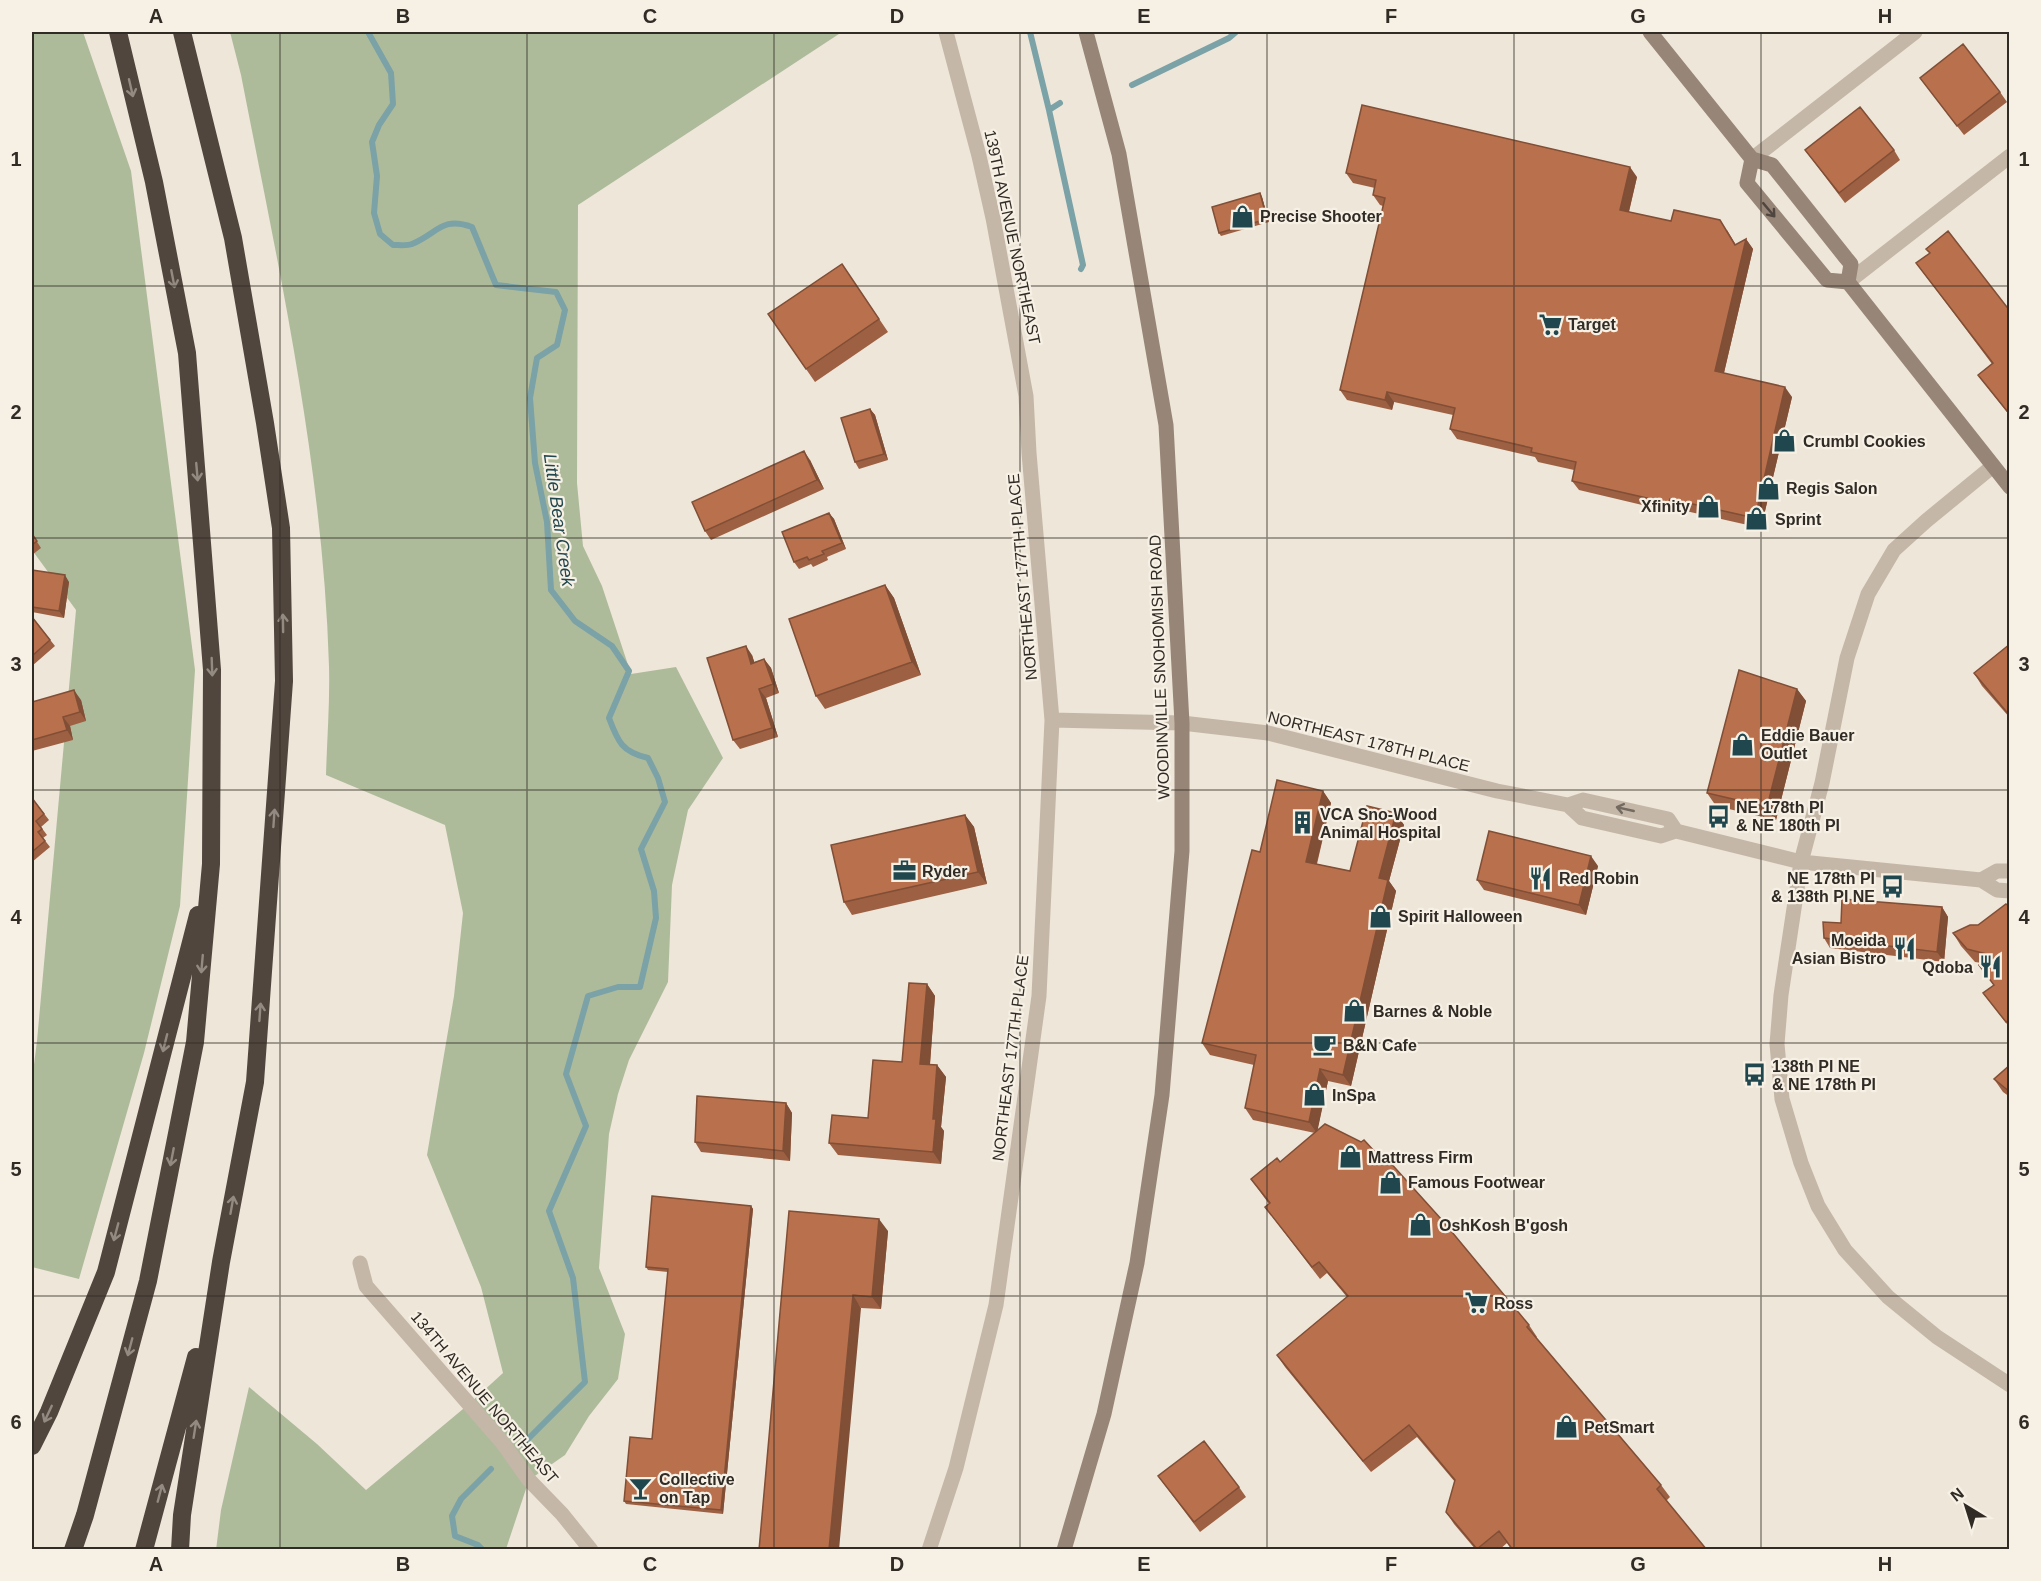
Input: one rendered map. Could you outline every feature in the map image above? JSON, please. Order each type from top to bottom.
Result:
[{"type":"highway","points":[[73,1550],[85,1515],[152,1258],[195,1042],[211,864],[213,670],[187,353],[154,182],[118,32]]},
{"type":"highway","points":[[180,1550],[182,1515],[221,1262],[255,1082],[284,681],[281,528],[265,423],[233,238],[182,32]]},
{"type":"highway","points":[[32,1446],[49,1412],[106,1272],[211,864]]},
{"type":"highway","points":[[144,1550],[221,1262]]},
{"type":"main road","name":"WOODINVILLE SNOHOMISH ROAD","points":[[1064,1550],[1104,1414],[1137,1263],[1162,1095],[1182,851],[1182,723],[1166,425],[1119,154],[1086,32]]},
{"type":"main road","points":[[1650,32],[1752,159],[1772,165],[1851,264],[1848,282]]},
{"type":"main road","points":[[1752,159],[1747,183],[1827,280],[1848,282],[2010,487]]},
{"type":"street","name":"139TH AVENUE NORTHEAST","points":[[946,32],[993,218],[1026,396],[1029,453]]},
{"type":"street","points":[[1752,159],[1915,32]]},
{"type":"street","points":[[1848,282],[2010,156]]},
{"type":"street","name":"NORTHEAST 177TH PLACE","points":[[930,1550],[956,1468],[996,1305],[1039,996],[1053,720],[1029,453]]},
{"type":"street","points":[[1993,466],[1926,520],[1894,550],[1868,594],[1847,658],[1822,783],[1801,862],[1781,995],[1777,1044],[1782,1099],[1801,1163],[1818,1206],[1845,1250],[1888,1297],[1937,1337],[2010,1385]]},
{"type":"street","name":"NORTHEAST 178TH PLACE","points":[[1053,720],[1182,723],[1268,732],[1488,789],[1568,805],[1582,818],[1661,836],[1676,831],[1801,862],[1981,880]]},
{"type":"street","points":[[2010,871],[1997,871],[1981,880],[1996,890],[2010,891]]},
{"type":"street","name":"134TH AVENUE NORTHEAST","points":[[360,1263],[366,1286],[502,1442],[529,1480],[562,1514],[591,1550]]},
{"type":"green space","points":[[32,32],[83,32],[131,171],[195,670],[180,906],[144,1053],[79,1279],[32,1267],[32,1080],[76,610],[32,550]]},
{"type":"green space","points":[[230,32],[842,32],[578,205],[577,483],[583,546],[602,586],[631,674],[676,667],[723,758],[688,810],[672,885],[668,982],[629,1060],[609,1134],[599,1268],[625,1334],[618,1379],[589,1416],[565,1455],[529,1480],[506,1549],[216,1550],[221,1510],[249,1387],[317,1444],[366,1490],[503,1373],[481,1287],[427,1155],[454,996],[463,913],[445,825],[326,775],[329,666],[325,591],[309,443],[270,221],[241,75]]},
{"type":"building","points":[[1963,44],[2000,92],[1957,126],[1920,78]]},
{"type":"building","name":"Target","points":[[1362,105],[1630,167],[1620,210],[1671,221],[1674,210],[1720,220],[1735,245],[1746,239],[1715,371],[1785,387],[1755,518],[1670,499],[1669,503],[1572,481],[1576,462],[1531,452],[1532,448],[1450,429],[1455,408],[1387,392],[1385,400],[1340,390],[1385,198],[1373,195],[1376,180],[1346,173]]},
{"type":"building","points":[[1860,107],[1894,150],[1839,193],[1805,150]]},
{"type":"building","name":"Precise Shooter","points":[[1260,193],[1267,219],[1219,233],[1212,207]]},
{"type":"building","points":[[1948,231],[2010,311],[2010,409],[2007,411],[1978,375],[1993,363],[1916,263],[1930,253],[1926,249]]},
{"type":"building","points":[[842,264],[879,319],[806,369],[768,314]]},
{"type":"building","points":[[870,409],[884,454],[855,462],[841,418]]},
{"type":"building","points":[[804,451],[817,480],[705,531],[692,502]]},
{"type":"building","points":[[829,513],[842,543],[822,551],[824,554],[809,560],[807,557],[794,562],[782,532]]},
{"type":"building","points":[[32,534],[37,541],[32,545]]},
{"type":"building","points":[[32,570],[65,575],[59,611],[32,607]]},
{"type":"building","points":[[885,585],[912,662],[816,696],[789,619]]},
{"type":"building","points":[[32,617],[50,640],[32,656]]},
{"type":"building","points":[[2010,644],[2010,716],[1974,673]]},
{"type":"building","points":[[746,646],[751,664],[764,659],[773,684],[759,689],[772,728],[733,740],[707,658]]},
{"type":"building","points":[[1739,670],[1797,689],[1767,807],[1707,793]]},
{"type":"building","points":[[74,690],[80,712],[63,717],[67,730],[32,740],[32,702]]},
{"type":"building","points":[[1277,780],[1323,791],[1306,862],[1350,871],[1367,806],[1396,813],[1379,878],[1388,880],[1343,1075],[1320,1069],[1309,1122],[1245,1108],[1256,1055],[1202,1043],[1252,850],[1260,852]]},
{"type":"building","points":[[32,798],[44,814],[36,821],[42,829],[38,832],[45,841],[32,852]]},
{"type":"building","points":[[965,815],[978,872],[844,902],[831,845]]},
{"type":"building","name":"Red Robin","points":[[1489,831],[1591,856],[1579,905],[1477,880]]},
{"type":"building","points":[[1842,899],[1942,907],[1937,952],[1824,938],[1823,922],[1841,923]]},
{"type":"building","points":[[2006,904],[2010,907],[2010,1019],[2006,1022],[1983,993],[1994,985],[1979,965],[1990,955],[1967,949],[1953,933],[1970,925],[1978,925]]},
{"type":"building","points":[[909,983],[927,984],[920,1064],[937,1065],[933,1152],[829,1143],[832,1115],[868,1118],[873,1060],[902,1062]]},
{"type":"building","points":[[2010,1065],[2010,1092],[1994,1079]]},
{"type":"building","points":[[697,1096],[786,1103],[783,1151],[695,1142]]},
{"type":"building","points":[[1325,1124],[1361,1142],[1364,1140],[1376,1153],[1379,1150],[1442,1220],[1529,1325],[1527,1327],[1661,1485],[1657,1489],[1707,1550],[1513,1550],[1499,1531],[1477,1549],[1446,1512],[1455,1480],[1409,1425],[1363,1461],[1277,1355],[1348,1296],[1319,1262],[1312,1267],[1265,1207],[1270,1203],[1251,1179],[1277,1158],[1280,1162]]},
{"type":"building","points":[[652,1196],[751,1206],[721,1510],[624,1501],[630,1437],[652,1439],[668,1269],[646,1267]]},
{"type":"building","points":[[789,1211],[879,1219],[872,1297],[853,1295],[829,1550],[759,1550]]},
{"type":"building","points":[[1204,1441],[1239,1487],[1194,1522],[1158,1476]]},
{"type":"waterway","name":"Little Bear Creek","points":[[368,32],[391,73],[393,104],[379,125],[372,142],[377,176],[374,213],[380,234],[393,245],[405,245],[421,240],[440,227],[454,223],[472,227],[496,285],[556,292],[565,310],[557,345],[537,358],[530,398],[535,463],[547,522],[551,590],[575,621],[612,646],[629,671],[609,718],[622,745],[632,753],[648,758],[658,778],[665,802],[641,849],[654,891],[656,918],[640,987],[618,987],[588,996],[566,1074],[586,1126],[549,1211],[573,1278],[585,1382],[523,1444]]},
{"type":"waterway","points":[[1030,32],[1049,110]]},
{"type":"waterway","points":[[1132,85],[1229,38],[1236,32]]},
{"type":"waterway","points":[[1060,103],[1049,110],[1083,265],[1081,269]]},
{"type":"waterway","name":"Little Bear Creek","points":[[483,1550],[478,1545],[455,1536],[452,1516],[461,1499],[491,1469]]},
{"type":"place","name":"Precise Shooter","points":[[1242,216]]},
{"type":"place","name":"Target","points":[[1550,324]]},
{"type":"place","name":"Crumbl Cookies","points":[[1785,441]]},
{"type":"place","name":"Regis Salon","points":[[1768,488]]},
{"type":"place","name":"Xfinity","points":[[1708,506]]},
{"type":"place","name":"Sprint","points":[[1757,519]]},
{"type":"place","name":"Eddie Bauer Outlet","points":[[1743,744]]},
{"type":"place","name":"NE 178th Pl & NE 180th Pl","points":[[1718,816]]},
{"type":"place","name":"VCA Sno-Wood Animal Hospital","points":[[1302,823]]},
{"type":"place","name":"Ryder","points":[[904,871]]},
{"type":"place","name":"Red Robin","points":[[1541,878]]},
{"type":"place","name":"NE 178th Pl & 138th Pl NE","points":[[1893,887]]},
{"type":"place","name":"Spirit Halloween","points":[[1380,916]]},
{"type":"place","name":"Moeida Asian Bistro","points":[[1904,949]]},
{"type":"place","name":"Qdoba","points":[[1991,967]]},
{"type":"place","name":"Barnes & Noble","points":[[1355,1011]]},
{"type":"place","name":"B&N Cafe","points":[[1325,1045]]},
{"type":"place","name":"138th Pl NE & NE 178th Pl","points":[[1754,1075]]},
{"type":"place","name":"InSpa","points":[[1314,1095]]},
{"type":"place","name":"Mattress Firm","points":[[1350,1157]]},
{"type":"place","name":"Famous Footwear","points":[[1390,1182]]},
{"type":"place","name":"OshKosh B'gosh","points":[[1421,1225]]},
{"type":"place","name":"Ross","points":[[1476,1303]]},
{"type":"place","name":"PetSmart","points":[[1566,1427]]},
{"type":"place","name":"Collective on Tap","points":[[641,1488]]}]
